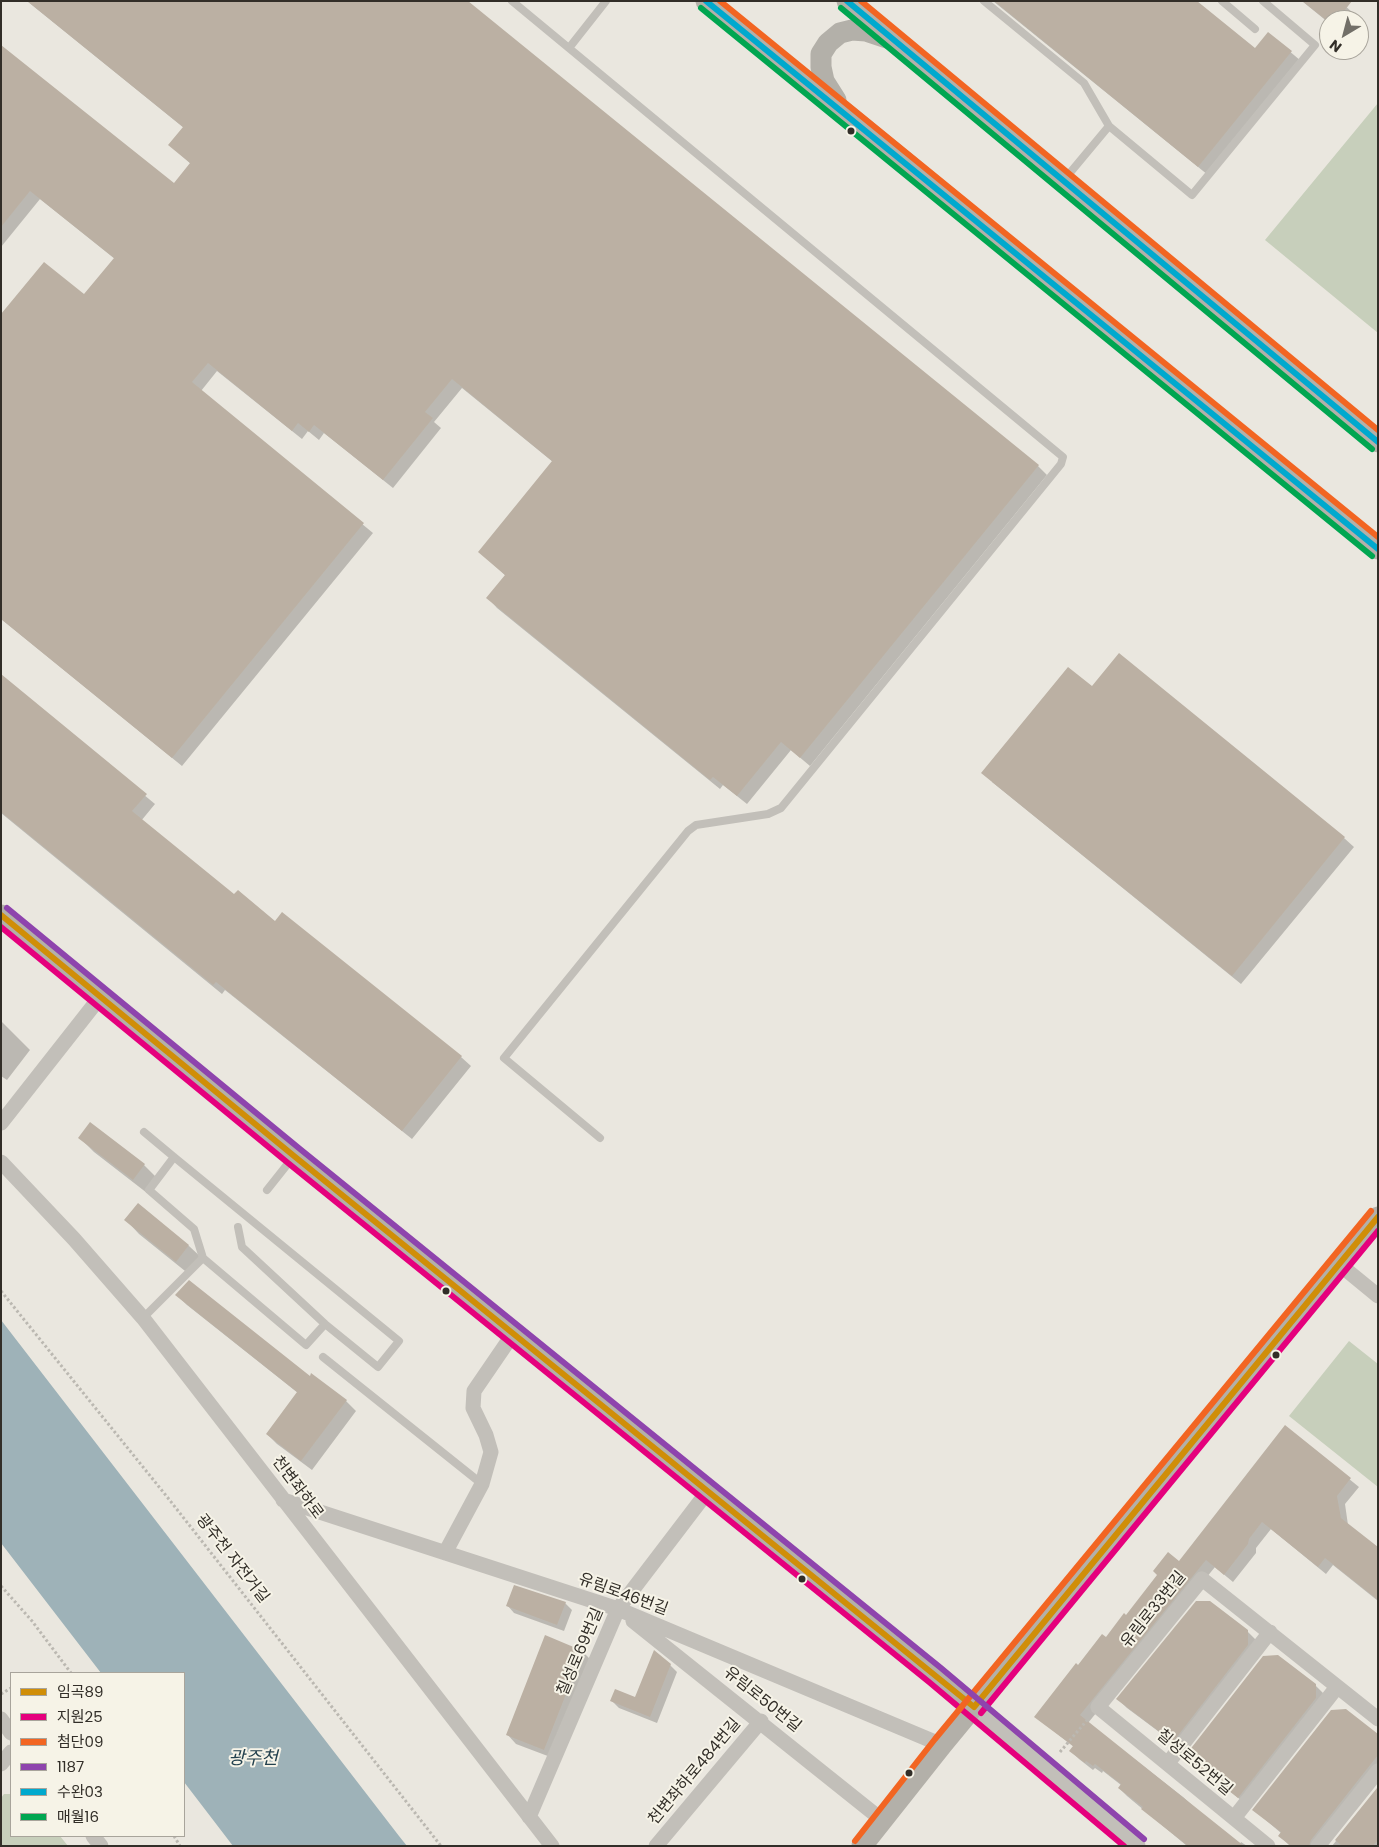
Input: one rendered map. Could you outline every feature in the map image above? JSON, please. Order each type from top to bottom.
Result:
[{"type":"street","points":[[706,1],[1378,549]]},
{"type":"street","points":[[847,1],[1378,442]]},
{"type":"street","points":[[844,112],[824,80],[821,54],[828,43],[840,33],[852,30],[866,32],[896,42]]},
{"type":"street","points":[[1,915],[294,1156],[974,1707],[1138,1846]]},
{"type":"street","points":[[1,1123],[100,996]]},
{"type":"street","name":"천변좌하로","points":[[1,1162],[74,1239],[142,1318],[552,1846]]},
{"type":"street","points":[[862,1846],[942,1745],[1378,1217]]},
{"type":"street","points":[[1339,1264],[1378,1296]]},
{"type":"street","points":[[445,1553],[482,1484],[492,1452],[473,1408],[474,1391],[514,1334]]},
{"type":"street","name":"칠성로69번길","points":[[529,1817],[618,1609],[708,1491]]},
{"type":"street","name":"유림로46번길","points":[[283,1500],[618,1609],[942,1745]]},
{"type":"street","name":"유림로33번길","points":[[1098,1707],[1202,1579],[1376,1716]]},
{"type":"street","name":"유림로50번길","points":[[618,1609],[882,1820]]},
{"type":"street","points":[[1168,1763],[1270,1632]]},
{"type":"street","points":[[1234,1818],[1337,1687]]},
{"type":"street","name":"칠성로52번길","points":[[1098,1707],[1268,1846]]},
{"type":"street","points":[[1,1719],[10,1732]]},
{"type":"street","name":"천변좌하로484번길","points":[[656,1846],[761,1722]]},
{"type":"street","points":[[1,1764],[10,1753]]},
{"type":"street","points":[[1318,1846],[1378,1772]]},
{"type":"lane","points":[[512,1],[1063,457],[1061,464],[781,808],[768,814],[696,825],[688,831],[504,1058],[600,1138]]},
{"type":"lane","points":[[569,48],[606,1]]},
{"type":"lane","points":[[984,1],[1084,83],[1109,126],[1192,194],[1315,44],[1263,1]]},
{"type":"lane","points":[[1222,1],[1256,29]]},
{"type":"lane","points":[[1063,182],[1109,126]]},
{"type":"lane","points":[[144,1132],[399,1341],[378,1366],[325,1324],[242,1247],[238,1227]]},
{"type":"lane","points":[[267,1190],[294,1156]]},
{"type":"lane","points":[[174,1157],[149,1190],[194,1229],[203,1258],[306,1345],[325,1324]]},
{"type":"lane","points":[[142,1318],[203,1258]]},
{"type":"lane","points":[[323,1357],[482,1484]]},
{"type":"path","name":"광주천 자전거길","points":[[1,1291],[174,1506],[441,1846]]},
{"type":"path","points":[[1,1586],[32,1621],[70,1672]]},
{"type":"path","points":[[1060,1752],[1098,1707]]},
{"type":"green space","points":[[1378,103],[1378,333],[1265,240]]},
{"type":"green space","points":[[1349,1341],[1378,1364],[1378,1487],[1289,1416]]},
{"type":"green space","points":[[4,1794],[10,1794],[10,1837],[61,1837],[68,1846],[1,1846],[1,1798]]},
{"type":"water","name":"광주천","points":[[1,1320],[407,1846],[233,1846],[185,1783],[185,1672],[100,1672],[1,1543]]},
{"type":"building","points":[[27,1],[468,1],[1039,465],[800,758],[781,742],[737,796],[713,777],[710,780],[486,598],[505,575],[478,552],[552,461],[452,379],[425,412],[433,418],[383,480],[314,425],[309,432],[298,423],[292,431],[208,363],[192,382],[364,523],[172,758],[1,619],[1,314],[44,262],[84,294],[114,258],[30,191],[1,227],[1,45],[174,183],[190,163],[168,145],[183,127]]},
{"type":"building","points":[[994,1],[1197,1],[1255,48],[1268,32],[1292,51],[1198,167]]},
{"type":"building","points":[[1302,1],[1352,1],[1345,10],[1319,10],[1319,14]]},
{"type":"building","points":[[1119,653],[1345,837],[1232,976],[981,773],[1068,667],[1092,686]]},
{"type":"building","points":[[1,674],[147,794],[132,811],[234,894],[238,890],[275,921],[282,912],[462,1056],[402,1131],[216,982],[213,985],[1,812]]},
{"type":"building","points":[[90,1122],[145,1164],[133,1180],[78,1138]]},
{"type":"building","points":[[138,1203],[189,1245],[176,1262],[124,1220]]},
{"type":"building","points":[[189,1280],[310,1376],[311,1373],[347,1400],[301,1461],[266,1434],[297,1392],[175,1295]]},
{"type":"building","points":[[1285,1425],[1351,1478],[1337,1496],[1341,1518],[1378,1547],[1378,1600],[1325,1558],[1318,1567],[1262,1522],[1224,1575],[1206,1560],[1080,1715],[1244,1846],[1188,1846],[1118,1788],[1121,1784],[1095,1764],[1093,1766],[1086,1761],[1085,1763],[1069,1751],[1073,1746],[1034,1717],[1076,1663],[1078,1665],[1102,1634],[1106,1637],[1124,1613],[1126,1615],[1157,1575],[1153,1571],[1168,1552],[1179,1561]]},
{"type":"building","points":[[514,1585],[566,1602],[557,1625],[506,1606]]},
{"type":"building","points":[[1196,1601],[1210,1601],[1248,1630],[1248,1645],[1173,1742],[1116,1699]]},
{"type":"building","points":[[545,1635],[583,1651],[544,1750],[506,1735]]},
{"type":"building","points":[[654,1650],[671,1664],[650,1717],[610,1701],[615,1689],[635,1697]]},
{"type":"building","points":[[1278,1655],[1316,1684],[1316,1698],[1238,1798],[1185,1756],[1263,1656]]},
{"type":"building","points":[[1346,1709],[1378,1734],[1378,1755],[1311,1840],[1309,1846],[1291,1846],[1278,1836],[1281,1832],[1252,1810],[1331,1710]]},
{"type":"building","points":[[1377,1788],[1378,1840],[1373,1846],[1342,1846],[1335,1840]]},
{"type":"transit line","name":"수완03","points":[[706,1],[1378,549]]},
{"type":"transit line","name":"첨단09","points":[[720,1],[1378,537]]},
{"type":"transit line","name":"수완03","points":[[847,1],[1378,442]]},
{"type":"transit line","name":"첨단09","points":[[861,1],[1378,430]]},
{"type":"transit line","name":"매월16","points":[[701,8],[1372,556]]},
{"type":"transit line","name":"매월16","points":[[841,8],[1372,449]]},
{"type":"transit line","name":"1187","points":[[7,908],[300,1149],[941,1668],[1144,1839]]},
{"type":"transit line","name":"임곡89","points":[[1,915],[294,1156],[974,1707]]},
{"type":"transit line","name":"지원25","points":[[1,927],[288,1163],[929,1682],[1124,1846]]},
{"type":"transit line","name":"첨단09","points":[[855,1841],[935,1739],[1371,1211]]},
{"type":"transit line","name":"임곡89","points":[[974,1707],[1378,1217]]},
{"type":"transit line","name":"지원25","points":[[981,1713],[1378,1231]]}]
